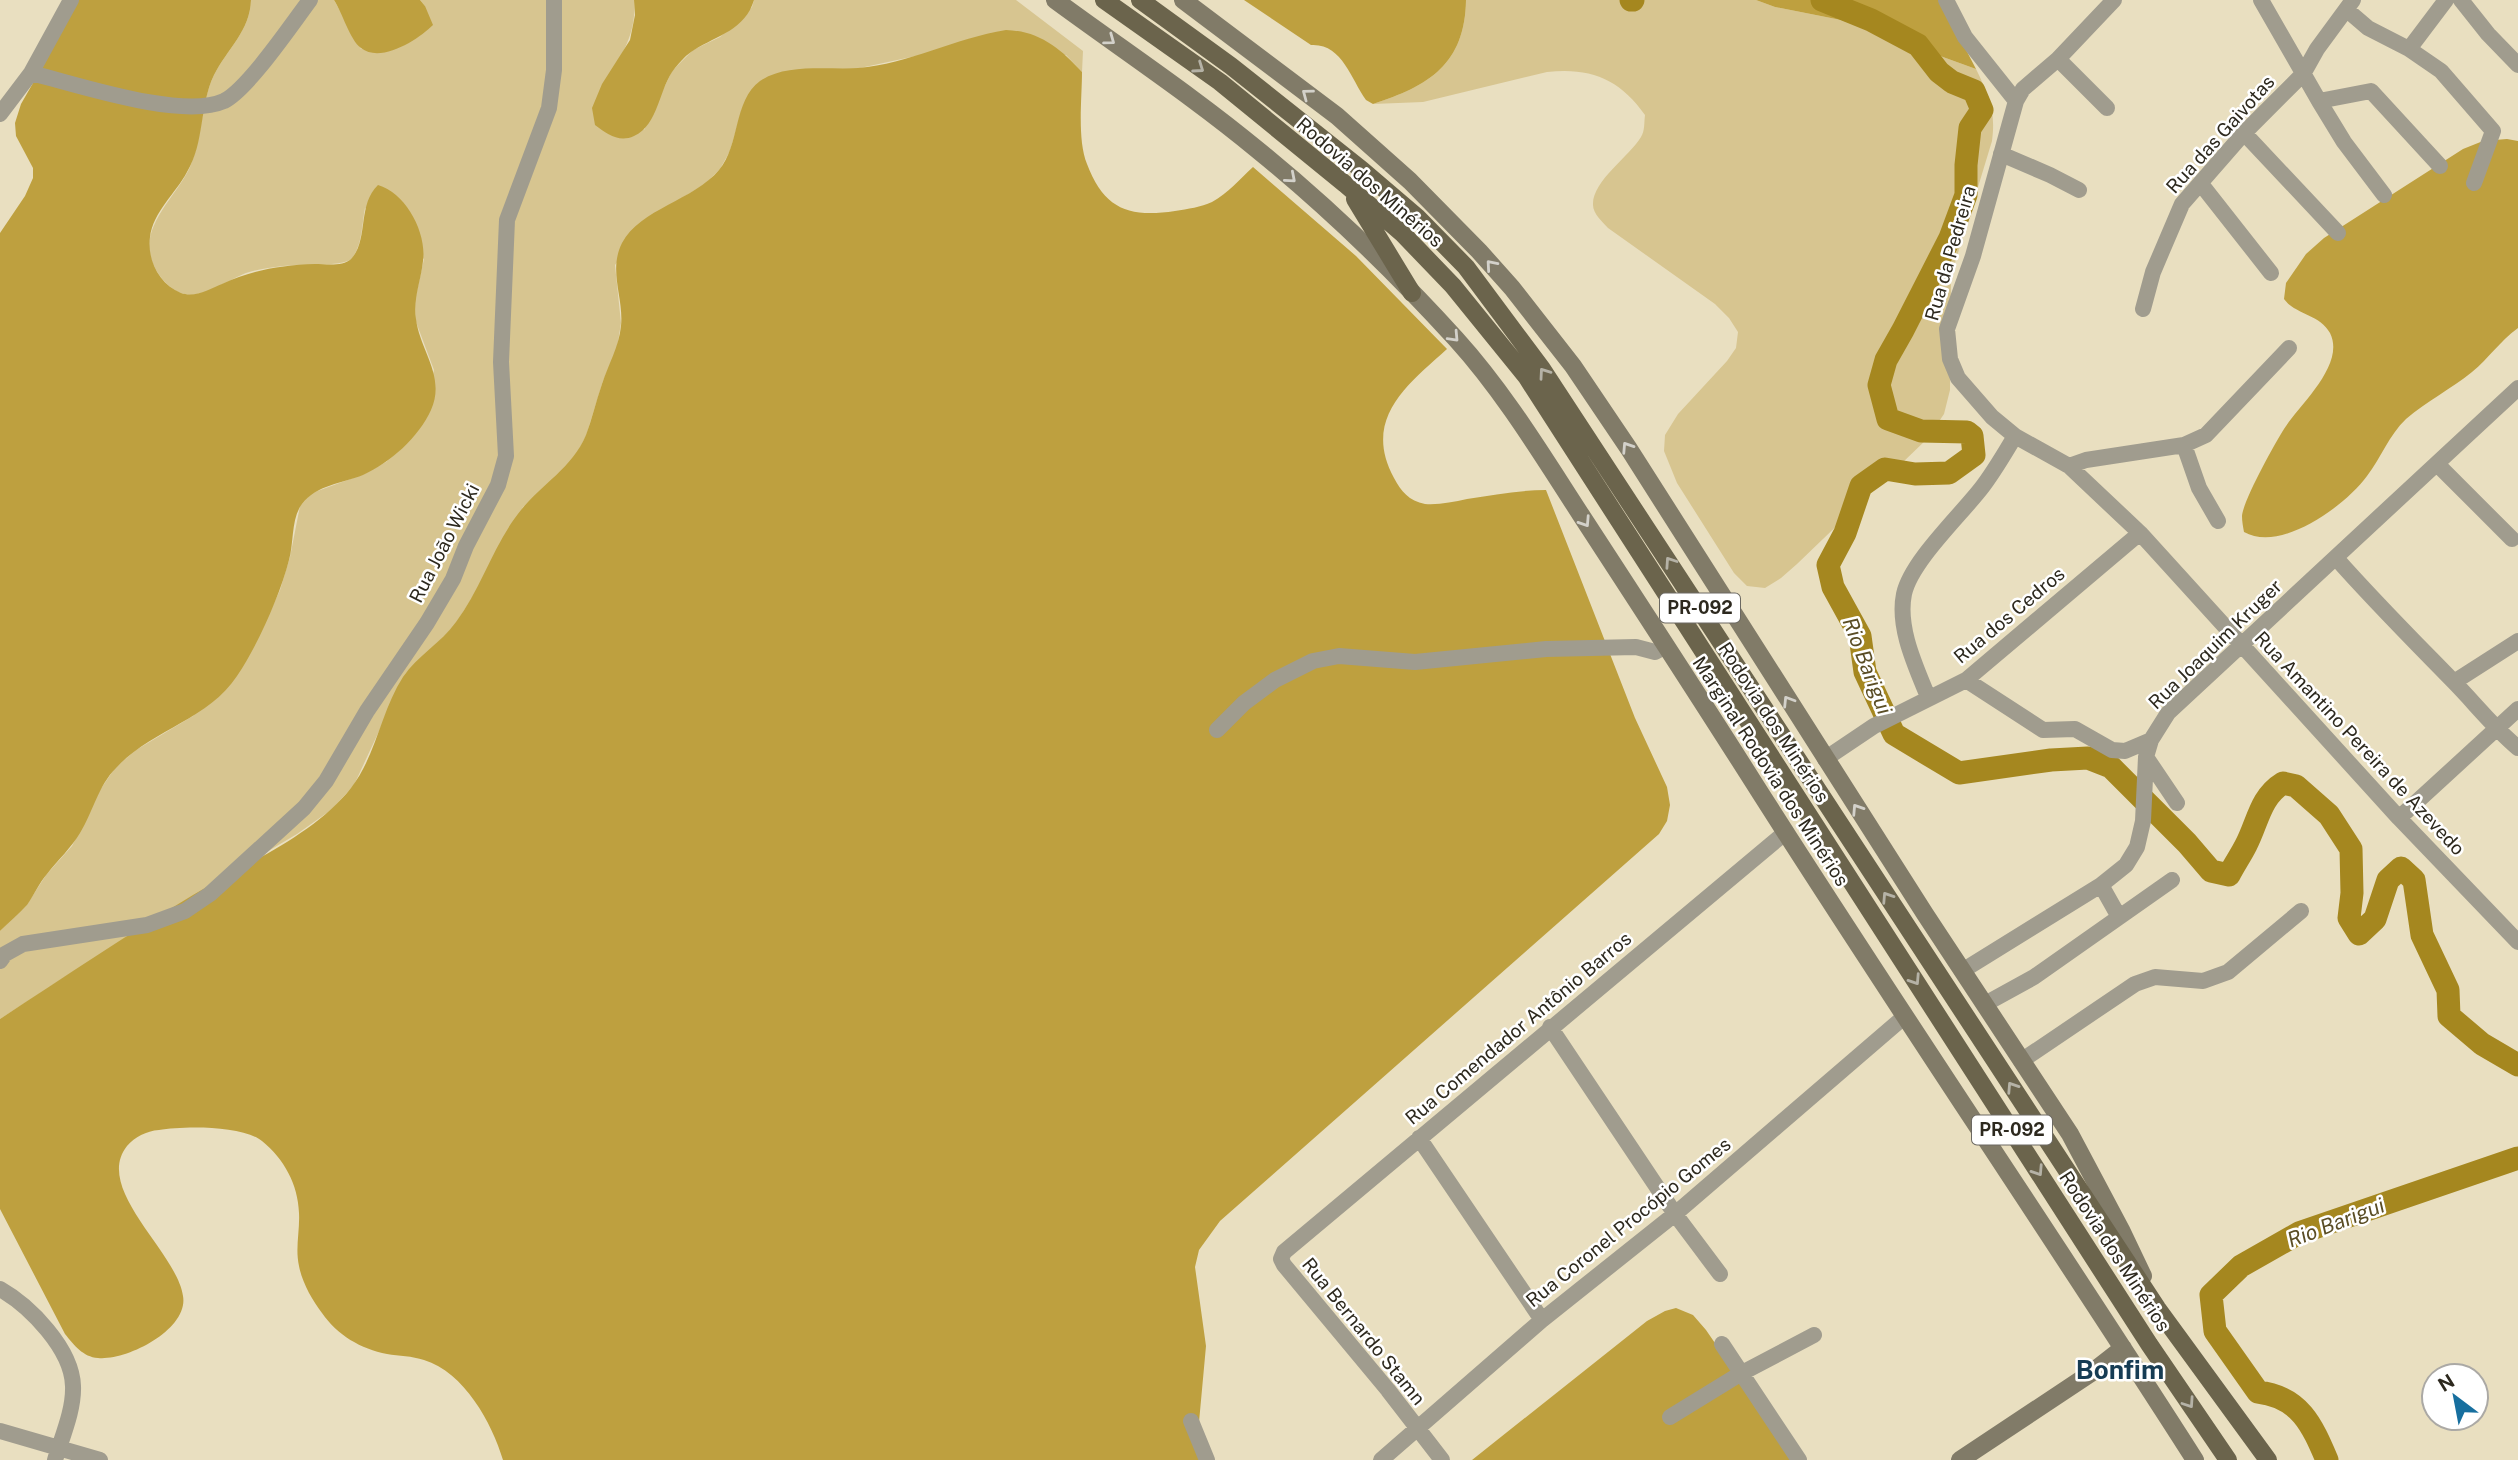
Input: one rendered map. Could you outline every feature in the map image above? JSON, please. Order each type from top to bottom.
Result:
[{"type":"main road","name":"Marginal Rodovia dos Minérios","points":[[1055,0],[1259,150],[1412,293],[1460,343],[1497,389],[2195,1460]]},
{"type":"main road","name":"Rodovia dos Minérios","points":[[1104,0],[1220,82],[1403,234],[1453,286],[1526,376],[2142,1333],[2228,1460]]},
{"type":"main road","name":"Rodovia dos Minérios","points":[[1140,0],[1231,66],[1362,170],[1417,217],[1466,267],[1542,369],[2157,1308],[2268,1460]]},
{"type":"main road","points":[[1183,0],[1337,116],[1374,148],[1445,215],[1512,288],[1573,366],[1602,407],[1962,971],[2070,1134],[2121,1230],[2157,1308]]},
{"type":"main road","points":[[1345,184],[1412,293]]},
{"type":"main road","points":[[1960,1460],[2091,1373],[2123,1348]]},
{"type":"street","points":[[0,114],[31,73],[71,0]]},
{"type":"street","points":[[31,73],[143,101],[198,107],[224,101],[242,87],[310,0]]},
{"type":"street","name":"Rua João Wicki","points":[[0,961],[5,954],[23,944],[147,925],[185,911],[210,894],[304,808],[326,781],[367,711],[404,653],[427,623],[453,579],[466,546],[498,485],[506,456],[501,362],[507,220],[549,108],[554,60],[554,0]]},
{"type":"street","points":[[1946,0],[1965,37],[2016,101],[2023,89],[2057,60],[2114,0]]},
{"type":"street","points":[[2261,0],[2344,142],[2384,195]]},
{"type":"street","points":[[2409,49],[2446,0]]},
{"type":"street","points":[[2461,0],[2488,34],[2518,65]]},
{"type":"street","points":[[2350,5],[2368,28],[2409,49],[2441,71],[2493,131],[2474,183]]},
{"type":"street","name":"Rua das Gaivotas","points":[[2143,309],[2154,272],[2182,204],[2244,133],[2303,74],[2317,49],[2350,5]]},
{"type":"street","points":[[2057,60],[2106,107]]},
{"type":"street","points":[[2319,101],[2371,91],[2440,166]]},
{"type":"street","name":"Rua da Pedreira","points":[[2015,436],[1992,417],[1958,378],[1950,359],[1947,329],[1973,256],[2016,101]]},
{"type":"street","points":[[2244,133],[2338,233]]},
{"type":"street","points":[[2001,154],[2080,190]]},
{"type":"street","points":[[2201,184],[2271,273]]},
{"type":"street","points":[[2069,466],[2086,460],[2184,445],[2206,435],[2289,348]]},
{"type":"street","name":"Rua Joaquim Kruger","points":[[1962,971],[2101,885],[2126,865],[2137,847],[2143,821],[2146,757],[2151,740],[2168,713],[2518,388]]},
{"type":"street","points":[[1928,698],[1906,630],[1903,608],[1906,585],[1927,554],[1983,486],[2015,436]]},
{"type":"street","name":"Rua Amantino Pereira de Azevedo","points":[[2015,436],[2069,466],[2140,533],[2399,818],[2518,942]]},
{"type":"street","points":[[2184,445],[2199,488],[2218,522]]},
{"type":"street","points":[[2438,465],[2512,539]]},
{"type":"street","name":"Rua dos Cedros","points":[[1825,759],[1874,726],[1966,680],[2140,533]]},
{"type":"street","points":[[2336,558],[2369,596],[2454,681],[2496,729],[2518,748]]},
{"type":"street","points":[[2454,681],[2518,641]]},
{"type":"street","points":[[1217,730],[1244,702],[1275,680],[1313,661],[1339,656],[1427,661],[1546,649],[1636,648],[1655,652],[1666,646]]},
{"type":"street","points":[[1966,680],[2043,730],[2075,729],[2112,750],[2124,751],[2151,740]]},
{"type":"street","points":[[2399,818],[2518,709]]},
{"type":"street","points":[[2146,757],[2177,803]]},
{"type":"street","name":"Rua Comendador Antônio Barros","points":[[1281,1259],[1284,1252],[1550,1027],[1786,832]]},
{"type":"street","points":[[1989,1009],[2019,993],[2034,977],[2172,880]]},
{"type":"street","points":[[2101,885],[2119,917]]},
{"type":"street","points":[[2021,1061],[2135,984],[2154,978],[2203,981],[2228,972],[2301,911]]},
{"type":"street","name":"Rua Coronel Procópio Gomes","points":[[1381,1460],[1542,1320],[1675,1214],[1904,1017]]},
{"type":"street","points":[[1550,1027],[1675,1214],[1720,1274]]},
{"type":"street","points":[[1419,1138],[1542,1320]]},
{"type":"street","name":"Rua Bernardo Stamn","points":[[1281,1259],[1442,1460]]},
{"type":"street","points":[[0,1289],[18,1299],[38,1317],[67,1360],[74,1384],[72,1402],[57,1454]]},
{"type":"street","points":[[1670,1417],[1740,1374],[1814,1335]]},
{"type":"street","points":[[1722,1344],[1799,1460]]},
{"type":"street","points":[[1191,1421],[1207,1460]]},
{"type":"street","points":[[0,1431],[57,1454],[100,1460]]},
{"type":"shaded area","points":[[74,0],[251,0],[247,21],[209,87],[193,160],[152,228],[150,254],[156,270],[173,289],[181,293],[197,294],[267,269],[348,262],[360,242],[367,202],[378,185],[388,189],[406,205],[422,238],[423,261],[415,311],[418,331],[436,386],[435,398],[426,420],[393,456],[363,475],[322,489],[302,504],[296,516],[291,553],[280,589],[260,635],[237,676],[211,704],[146,744],[116,768],[100,791],[85,825],[76,838],[44,878],[27,905],[0,931],[0,233],[25,196],[33,178],[33,168],[16,136],[15,123],[21,104],[48,57]]},
{"type":"shaded area","points":[[251,0],[334,0],[361,49],[425,6],[420,0],[634,0],[632,30],[620,58],[644,130],[672,71],[693,50],[720,37],[752,7],[754,0],[1016,0],[1083,51],[1082,72],[1066,55],[916,56],[860,68],[779,73],[761,81],[742,109],[730,151],[720,169],[705,184],[655,214],[615,265],[621,323],[617,348],[603,381],[586,436],[564,470],[523,507],[454,626],[406,673],[354,785],[331,810],[297,834],[156,918],[0,1019],[0,931],[26,906],[46,875],[72,846],[100,790],[115,768],[136,750],[193,716],[269,614],[290,557],[300,506],[312,493],[364,474],[386,462],[420,427],[434,370],[416,322],[415,300],[424,259],[365,208],[355,254],[346,262],[255,270],[214,289],[189,295],[169,286],[155,268],[150,254],[153,228],[190,167],[209,86],[247,21]]},
{"type":"shaded area","points":[[334,0],[420,0],[433,25],[399,48],[379,53],[369,52],[353,39]]},
{"type":"shaded area","points":[[634,0],[754,0],[750,10],[737,25],[694,50],[675,68],[654,115],[642,131],[629,138],[618,138],[595,125],[592,108],[602,84],[630,40],[635,15]]},
{"type":"shaded area","points":[[1244,0],[1466,0],[1459,41],[1440,69],[1411,89],[1373,104],[1366,100],[1344,64],[1331,50],[1311,45]]},
{"type":"shaded area","points":[[1466,0],[1756,0],[1775,7],[1841,20],[1976,69],[1990,104],[1992,141],[1951,276],[1950,390],[1944,414],[1927,439],[1797,564],[1765,588],[1747,586],[1734,573],[1677,483],[1664,451],[1665,435],[1678,414],[1727,361],[1736,348],[1738,332],[1715,304],[1608,228],[1593,208],[1594,196],[1605,178],[1642,135],[1645,115],[1625,92],[1603,78],[1563,71],[1547,72],[1423,102],[1373,104],[1411,89],[1440,69],[1459,41]]},
{"type":"shaded area","points":[[1756,0],[1947,0],[1949,17],[1976,69],[1841,20],[1775,7]]},
{"type":"shaded area","points":[[1006,30],[1039,37],[1065,55],[1082,72],[1081,131],[1084,154],[1094,179],[1110,200],[1120,207],[1144,213],[1194,208],[1218,198],[1253,167],[1356,256],[1447,349],[1404,390],[1386,421],[1383,438],[1385,457],[1394,478],[1406,495],[1425,504],[1546,490],[1635,718],[1667,787],[1670,805],[1667,821],[1659,834],[1220,1221],[1199,1250],[1195,1267],[1206,1346],[1198,1433],[1203,1460],[503,1460],[484,1415],[452,1375],[424,1360],[368,1349],[342,1334],[328,1321],[311,1297],[300,1272],[297,1253],[298,1202],[293,1182],[283,1164],[262,1141],[227,1129],[182,1128],[154,1131],[141,1135],[127,1146],[119,1163],[121,1181],[128,1201],[177,1279],[183,1296],[182,1308],[166,1331],[139,1348],[110,1358],[98,1358],[83,1353],[65,1334],[0,1209],[0,1019],[169,910],[298,835],[318,821],[351,788],[367,762],[389,704],[403,677],[456,622],[521,510],[573,457],[586,435],[620,334],[616,264],[622,243],[641,221],[696,189],[719,170],[726,160],[745,100],[760,81],[770,75],[808,68],[877,66]]},
{"type":"shaded area","points":[[2483,141],[2518,141],[2518,328],[2472,372],[2406,419],[2357,488],[2328,512],[2311,523],[2276,536],[2259,537],[2244,532],[2242,516],[2260,473],[2284,429],[2319,384],[2332,358],[2330,333],[2320,322],[2284,299],[2286,283],[2306,254],[2324,238],[2463,149]]},
{"type":"shaded area","points":[[1676,1308],[1693,1315],[1706,1330],[1795,1460],[1472,1460],[1647,1321]]},
{"type":"waterway","name":"Rio Barigui","points":[[1822,0],[1871,20],[1918,45],[1939,72],[1952,82],[1974,91],[1982,110],[1970,128],[1966,195],[1950,238],[1886,360],[1879,385],[1888,419],[1921,431],[1967,432],[1972,436],[1974,455],[1949,473],[1915,474],[1885,469],[1861,486],[1845,533],[1828,565],[1833,587],[1860,636],[1865,672],[1894,734],[1959,773],[2051,760],[2088,758],[2111,767],[2187,843],[2211,871],[2229,875],[2269,795],[2283,783],[2296,786],[2329,815],[2351,849],[2352,893],[2349,918],[2359,934],[2375,919],[2388,880],[2401,868],[2414,880],[2422,935],[2448,990],[2449,1016],[2482,1044],[2518,1065]]},
{"type":"waterway","name":"Rio Barigui","points":[[2327,1460],[2303,1415],[2284,1400],[2258,1392],[2215,1331],[2211,1295],[2241,1266],[2299,1233],[2518,1158]]},
{"type":"district","name":"Bonfim","points":[[2120,1370]]}]
